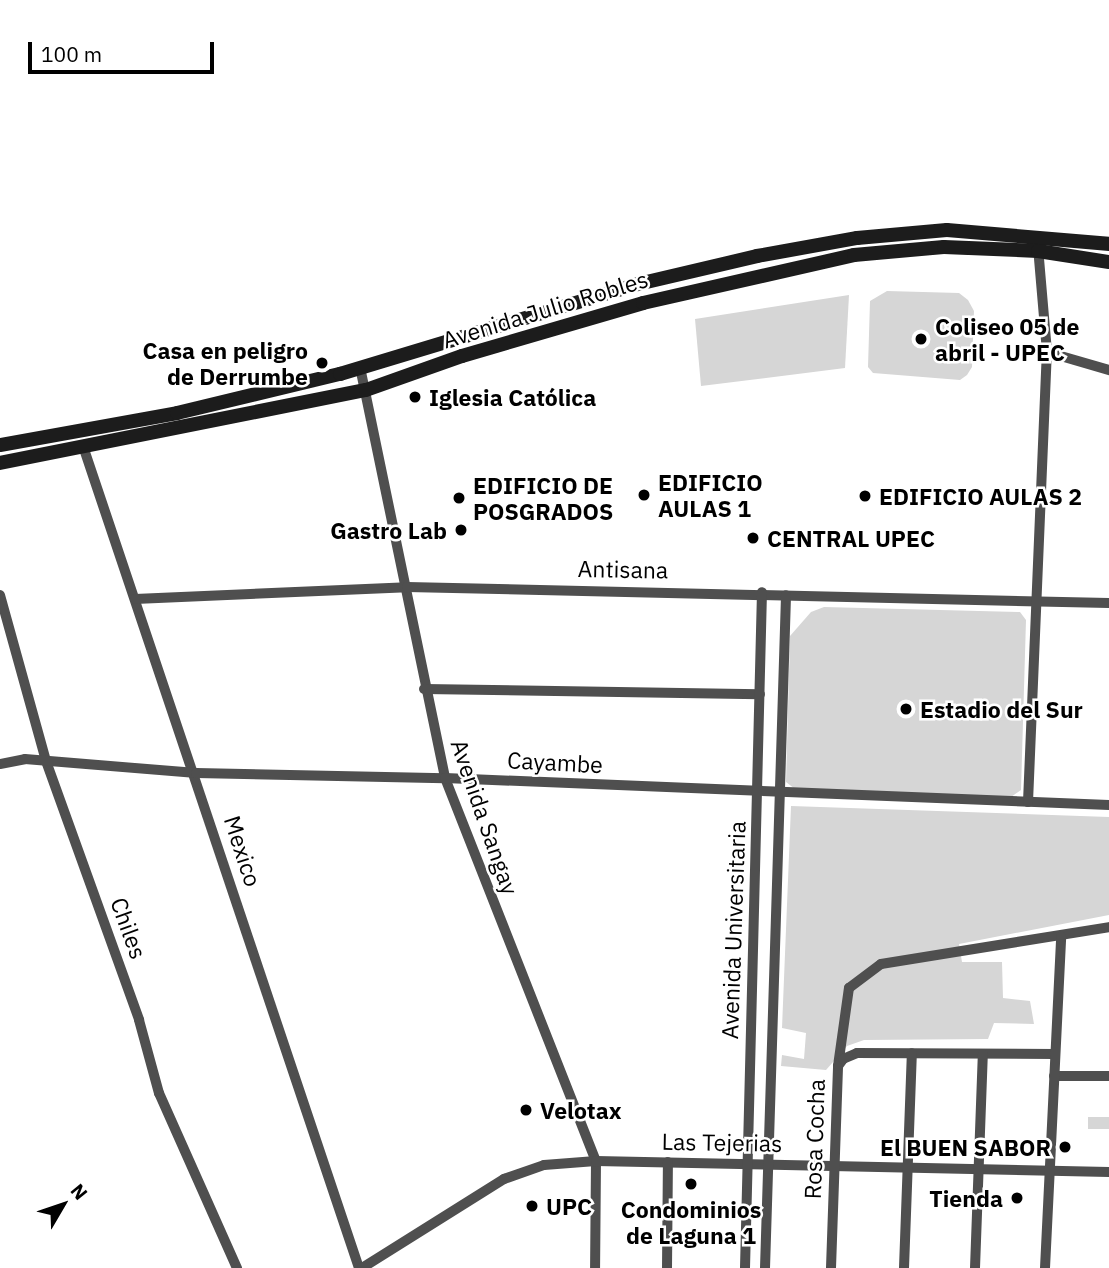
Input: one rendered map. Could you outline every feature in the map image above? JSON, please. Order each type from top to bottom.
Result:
[{"type":"main road","name":"Avenida Julio Robles","points":[[0,445],[177,413],[360,367],[638,284],[757,256],[857,239],[947,230],[1038,235],[1109,244]]},
{"type":"main road","name":"Avenida Julio Robles","points":[[0,463],[84,449],[366,390],[463,356],[643,303],[854,255],[944,247],[1038,251],[1109,262]]},
{"type":"street","points":[[1028,802],[1047,352],[1038,235]]},
{"type":"street","points":[[1047,352],[1109,370]]},
{"type":"street","name":"Avenida Sangay","points":[[360,367],[407,587],[424,689],[445,778],[596,1161],[596,1268]]},
{"type":"street","name":"Mexico","points":[[84,449],[196,773],[361,1268]]},
{"type":"street","name":"Antisana","points":[[135,599],[407,587],[762,592],[786,595],[1109,603]]},
{"type":"street","name":"Avenida Universitaria","points":[[745,1268],[762,592]]},
{"type":"street","name":"Chiles","points":[[0,595],[46,761],[139,1020],[159,1093],[237,1268]]},
{"type":"street","points":[[765,1268],[766,1164],[786,595]]},
{"type":"street","points":[[424,689],[760,694]]},
{"type":"street","name":"Cayambe","points":[[0,764],[46,761],[196,773],[445,778],[757,794],[1109,805]]},
{"type":"street","points":[[838,1066],[846,996],[868,971],[881,964],[1109,927]]},
{"type":"street","points":[[1045,1268],[1061,936]]},
{"type":"street","points":[[904,1268],[912,1054]]},
{"type":"street","points":[[975,1268],[983,1054]]},
{"type":"street","name":"Rosa Cocha","points":[[831,1268],[838,1066],[848,1055],[1055,1054]]},
{"type":"street","points":[[1054,1076],[1109,1076]]},
{"type":"street","name":"Las Tejerias","points":[[361,1268],[511,1176],[544,1165],[596,1161],[1109,1172]]},
{"type":"street","points":[[667,1268],[668,1162]]},
{"type":"shaded area","name":"Coliseo 05 de abril - UPEC","points":[[887,291],[959,293],[968,300],[974,311],[972,367],[967,375],[960,380],[873,373],[868,367],[870,301]]},
{"type":"shaded area","points":[[849,295],[845,368],[701,386],[695,319]]},
{"type":"shaded area","name":"Estadio del Sur","points":[[824,607],[1020,612],[1026,620],[1021,790],[1011,797],[795,789],[786,782],[790,636],[811,612]]},
{"type":"shaded area","points":[[791,806],[1109,817],[1109,915],[959,944],[962,962],[1002,962],[1003,998],[1030,1001],[1034,1024],[994,1023],[988,1039],[864,1040],[847,1046],[826,1070],[781,1066],[782,1055],[804,1059],[806,1033],[782,1028]]},
{"type":"shaded area","points":[[1088,1117],[1109,1117],[1109,1129],[1088,1129]]},
{"type":"place","name":"Coliseo 05 de abril - UPEC","points":[[921,339]]},
{"type":"place","name":"Casa en peligro de Derrumbe","points":[[322,363]]},
{"type":"place","name":"Iglesia Católica","points":[[415,397]]},
{"type":"place","name":"EDIFICIO AULAS 1","points":[[644,495]]},
{"type":"place","name":"EDIFICIO AULAS 2","points":[[865,496]]},
{"type":"place","name":"EDIFICIO DE POSGRADOS","points":[[459,498]]},
{"type":"place","name":"Gastro Lab","points":[[461,530]]},
{"type":"place","name":"CENTRAL UPEC","points":[[753,538]]},
{"type":"place","name":"Estadio del Sur","points":[[906,709]]},
{"type":"place","name":"Velotax","points":[[526,1110]]},
{"type":"place","name":"El BUEN SABOR","points":[[1065,1147]]},
{"type":"place","name":"Condominios de Laguna 1","points":[[691,1184]]},
{"type":"place","name":"Tienda","points":[[1017,1198]]},
{"type":"place","name":"UPC","points":[[532,1206]]}]
